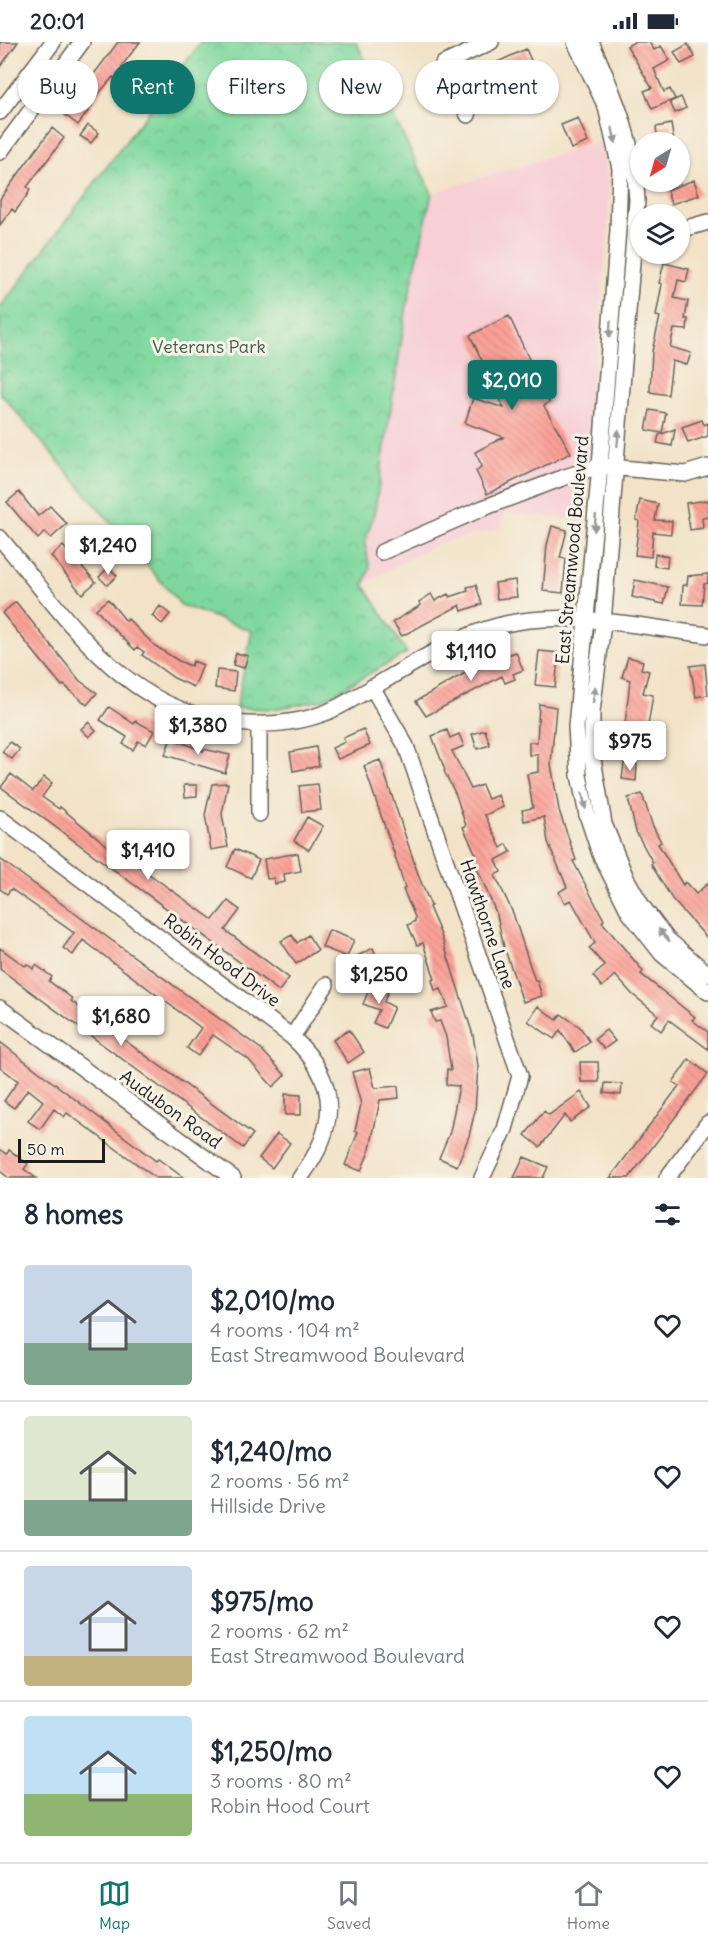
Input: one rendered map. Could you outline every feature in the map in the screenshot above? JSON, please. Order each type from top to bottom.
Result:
[{"type":"street","points":[[0,112],[53,42]]},
{"type":"street","points":[[0,152],[82,42]]},
{"type":"street","points":[[468,115],[443,64],[491,42]]},
{"type":"street","name":"East Streamwood Boulevard","points":[[575,42],[606,107],[614,132],[620,168],[603,623],[592,712],[592,753],[600,809],[609,840],[626,878],[646,912],[675,947],[708,974]]},
{"type":"street","name":"East Streamwood Boulevard","points":[[591,42],[618,103],[628,134],[636,176],[637,204]]},
{"type":"street","points":[[690,227],[708,222]]},
{"type":"street","points":[[618,230],[630,230]]},
{"type":"street","name":"East Streamwood Boulevard","points":[[634,264],[608,467],[585,621],[576,755],[585,804],[597,845],[614,886],[646,936],[662,954],[708,992]]},
{"type":"street","points":[[382,552],[483,508],[565,477],[608,467],[685,474],[708,467]]},
{"type":"street","points":[[0,538],[103,660],[133,686],[164,704],[224,723],[287,722],[334,709],[474,633],[531,620],[585,621],[708,635]]},
{"type":"street","name":"Hawthorne Lane","points":[[372,687],[406,746],[520,1076],[505,1129],[483,1178]]},
{"type":"street","points":[[259,724],[259,814]]},
{"type":"street","name":"Robin Hood Drive","points":[[0,818],[292,1037],[321,1071],[329,1107],[325,1136],[319,1150],[300,1178]]},
{"type":"street","points":[[292,1037],[326,985]]},
{"type":"street","name":"Audubon Road","points":[[0,1008],[232,1178]]},
{"type":"street","points":[[667,1178],[708,1123]]},
{"type":"shaded area","points":[[601,141],[609,187],[608,226],[583,521],[504,512],[502,528],[437,544],[364,584],[370,568],[365,544],[375,509],[407,305],[432,193]]},
{"type":"green space","name":"Veterans Park","points":[[201,42],[356,42],[365,60],[319,60],[319,114],[392,114],[432,193],[407,305],[375,509],[365,544],[370,568],[364,585],[407,653],[322,700],[274,709],[236,708],[252,631],[181,605],[0,393],[0,308],[147,114],[195,114],[195,60],[187,60]]},
{"type":"building","points":[[0,42],[18,42],[0,67]]},
{"type":"building","points":[[118,42],[140,42],[126,60],[110,60],[110,81],[98,95],[98,69]]},
{"type":"building","points":[[634,42],[649,42],[654,50],[661,46],[670,60],[654,69],[664,92],[670,89],[675,99],[652,109],[644,91],[652,88],[627,46]]},
{"type":"building","points":[[688,44],[695,57],[681,64],[674,52]]},
{"type":"building","points":[[526,49],[531,60],[502,60]]},
{"type":"building","points":[[681,97],[686,108],[675,113],[670,102]]},
{"type":"building","points":[[64,114],[86,114],[78,125]]},
{"type":"building","points":[[578,118],[588,142],[571,149],[561,125]]},
{"type":"building","points":[[671,124],[672,132],[657,132],[656,127]]},
{"type":"building","points":[[88,125],[99,133],[91,143],[80,136]]},
{"type":"building","points":[[52,128],[64,138],[27,187],[30,189],[28,194],[15,212],[12,209],[0,225],[0,199]]},
{"type":"building","points":[[694,180],[699,195],[671,204],[668,192],[690,192],[690,181]]},
{"type":"building","points":[[664,264],[689,269],[686,282],[678,280],[674,298],[688,301],[685,319],[688,319],[687,330],[674,329],[670,347],[691,353],[687,365],[672,361],[668,395],[650,392],[652,351],[660,317],[656,316],[662,284],[659,283]]},
{"type":"building","points":[[509,316],[549,402],[544,406],[571,453],[487,494],[476,471],[482,466],[475,452],[504,437],[465,423],[473,398],[504,408],[470,335]]},
{"type":"building","points":[[650,410],[666,413],[662,433],[646,430]]},
{"type":"building","points":[[702,420],[704,425],[708,423],[708,436],[688,443],[682,427]]},
{"type":"building","points":[[675,429],[672,446],[657,443],[659,435]]},
{"type":"building","points":[[19,492],[38,516],[50,506],[67,524],[51,538],[45,532],[38,539],[7,502]]},
{"type":"building","points":[[640,500],[658,504],[655,520],[672,521],[671,534],[653,532],[651,557],[635,555],[639,521],[636,520]]},
{"type":"building","points":[[708,500],[708,517],[702,518],[703,528],[690,530],[686,503]]},
{"type":"building","points":[[552,526],[567,530],[560,558],[566,559],[563,593],[543,591],[547,545]]},
{"type":"building","points":[[63,546],[96,582],[82,594],[51,556]]},
{"type":"building","points":[[655,554],[668,556],[667,568],[654,566]]},
{"type":"building","points":[[109,567],[117,576],[107,585],[99,577]]},
{"type":"building","points":[[708,574],[708,583],[704,584],[702,605],[682,604],[683,585],[687,585],[688,576]]},
{"type":"building","points":[[515,580],[517,597],[497,599],[495,583]]},
{"type":"building","points":[[635,580],[668,587],[664,604],[632,597]]},
{"type":"building","points":[[476,585],[482,604],[462,611],[460,605],[402,636],[393,622],[421,605],[419,602],[431,594],[435,601],[448,594],[450,597],[468,591],[467,587]]},
{"type":"building","points":[[108,599],[126,621],[128,619],[155,646],[191,666],[193,661],[203,665],[194,687],[174,678],[142,655],[144,652],[137,647],[135,650],[106,621],[96,609]]},
{"type":"building","points":[[16,602],[80,681],[97,693],[87,705],[64,685],[62,686],[2,613]]},
{"type":"building","points":[[160,606],[170,614],[162,624],[152,616]]},
{"type":"building","points":[[539,651],[559,653],[555,687],[535,685]]},
{"type":"building","points":[[516,652],[523,670],[513,674],[515,679],[505,683],[502,676],[426,716],[416,701],[481,664]]},
{"type":"building","points":[[236,653],[248,656],[244,668],[233,665]]},
{"type":"building","points":[[628,657],[643,661],[641,669],[649,671],[643,693],[653,695],[646,738],[663,737],[663,752],[649,752],[648,746],[623,743],[630,680],[622,677]]},
{"type":"building","points":[[705,664],[708,695],[696,697],[690,666]]},
{"type":"building","points":[[217,670],[236,672],[234,691],[215,688]]},
{"type":"building","points":[[539,704],[556,707],[551,764],[559,810],[576,860],[573,861],[604,920],[602,922],[643,971],[641,974],[695,1017],[692,1020],[708,1032],[708,1049],[669,1020],[661,1031],[651,1023],[658,1015],[632,994],[615,975],[602,987],[593,976],[605,966],[589,948],[595,943],[571,900],[565,903],[559,892],[567,887],[548,842],[544,817],[524,821],[522,810],[533,808],[527,774],[538,772],[538,755],[529,755],[529,742],[537,742]]},
{"type":"building","points":[[109,707],[134,724],[136,721],[154,731],[146,745],[138,741],[133,750],[123,744],[127,737],[100,720]]},
{"type":"building","points":[[88,722],[96,730],[89,737],[81,729]]},
{"type":"building","points":[[363,729],[370,745],[338,759],[332,748],[345,742],[343,738]]},
{"type":"building","points":[[447,730],[450,738],[459,734],[464,746],[452,751],[471,789],[482,785],[488,799],[498,795],[503,807],[485,815],[501,848],[507,844],[511,852],[496,860],[501,872],[495,875],[513,913],[542,996],[523,1002],[504,947],[497,915],[474,861],[478,859],[463,827],[466,826],[456,795],[444,771],[432,736]]},
{"type":"building","points":[[485,730],[490,745],[477,749],[472,734]]},
{"type":"building","points":[[171,738],[203,751],[204,749],[230,755],[225,773],[165,755]]},
{"type":"building","points":[[10,742],[20,749],[12,759],[2,752]]},
{"type":"building","points":[[316,747],[319,766],[293,771],[290,752]]},
{"type":"building","points":[[380,760],[473,1035],[478,1066],[475,1111],[469,1136],[457,1166],[439,1158],[450,1132],[459,1086],[446,1085],[447,1069],[451,1070],[446,1037],[440,1021],[435,1022],[431,1012],[448,1007],[441,989],[435,991],[432,980],[435,979],[423,943],[417,945],[408,925],[415,921],[415,917],[403,889],[405,888],[397,862],[364,766]]},
{"type":"building","points":[[624,763],[637,764],[636,781],[622,779]]},
{"type":"building","points":[[11,774],[33,791],[44,777],[52,783],[42,797],[59,809],[60,807],[110,848],[111,846],[125,857],[135,844],[143,850],[134,863],[213,920],[228,901],[240,910],[225,930],[289,978],[279,991],[1,787]]},
{"type":"building","points":[[228,783],[222,814],[228,847],[211,850],[205,815],[212,784]]},
{"type":"building","points":[[318,784],[321,810],[302,812],[299,786]]},
{"type":"building","points":[[184,785],[197,785],[197,796],[185,797]]},
{"type":"building","points":[[642,794],[661,842],[658,844],[683,885],[685,882],[696,894],[708,883],[708,939],[672,899],[651,864],[653,863],[636,832],[628,798]]},
{"type":"building","points":[[307,817],[323,826],[309,850],[294,841]]},
{"type":"building","points":[[235,849],[259,860],[251,878],[227,867]]},
{"type":"building","points":[[298,853],[301,871],[284,874],[285,882],[275,884],[274,878],[267,879],[264,859]]},
{"type":"building","points":[[0,859],[261,1049],[285,1075],[273,1087],[248,1059],[213,1035],[198,1056],[187,1048],[201,1028],[83,940],[73,955],[63,948],[74,933],[11,889],[7,894],[0,889]]},
{"type":"building","points":[[329,930],[354,940],[347,957],[322,947]]},
{"type":"building","points":[[292,935],[297,943],[308,935],[318,950],[296,964],[281,941]]},
{"type":"building","points":[[0,948],[25,966],[27,964],[33,969],[36,965],[52,977],[49,981],[73,999],[71,1001],[253,1134],[243,1148],[0,969]]},
{"type":"building","points":[[373,948],[383,973],[367,981],[355,957]]},
{"type":"building","points":[[371,985],[388,992],[384,1002],[394,1007],[385,1028],[373,1023],[379,1010],[363,1004]]},
{"type":"building","points":[[538,1006],[557,1020],[561,1014],[580,1027],[590,1042],[575,1052],[560,1030],[554,1039],[528,1021]]},
{"type":"building","points":[[349,1030],[364,1052],[348,1063],[333,1040]]},
{"type":"building","points":[[606,1030],[615,1041],[604,1049],[595,1039]]},
{"type":"building","points":[[0,1042],[156,1161],[158,1159],[184,1178],[156,1178],[67,1113],[64,1117],[54,1109],[40,1129],[28,1121],[43,1101],[28,1089],[14,1108],[4,1101],[18,1081],[0,1067]]},
{"type":"building","points":[[689,1059],[708,1074],[629,1178],[610,1178],[679,1086],[673,1082]]},
{"type":"building","points":[[580,1062],[598,1062],[599,1082],[581,1082]]},
{"type":"building","points":[[370,1068],[375,1088],[398,1086],[399,1098],[380,1100],[370,1149],[361,1171],[345,1165],[358,1132],[355,1131],[361,1104],[352,1072]]},
{"type":"building","points":[[605,1083],[622,1084],[621,1095],[604,1093]]},
{"type":"building","points":[[581,1092],[591,1107],[570,1122],[565,1115],[540,1147],[525,1135],[544,1111],[549,1115]]},
{"type":"building","points":[[285,1094],[301,1095],[301,1115],[285,1115]]},
{"type":"building","points":[[277,1134],[290,1143],[272,1168],[259,1158]]},
{"type":"building","points":[[0,1149],[7,1154],[9,1150],[28,1164],[24,1169],[36,1178],[9,1178],[0,1171]]},
{"type":"building","points":[[524,1157],[548,1167],[543,1178],[514,1178]]}]
